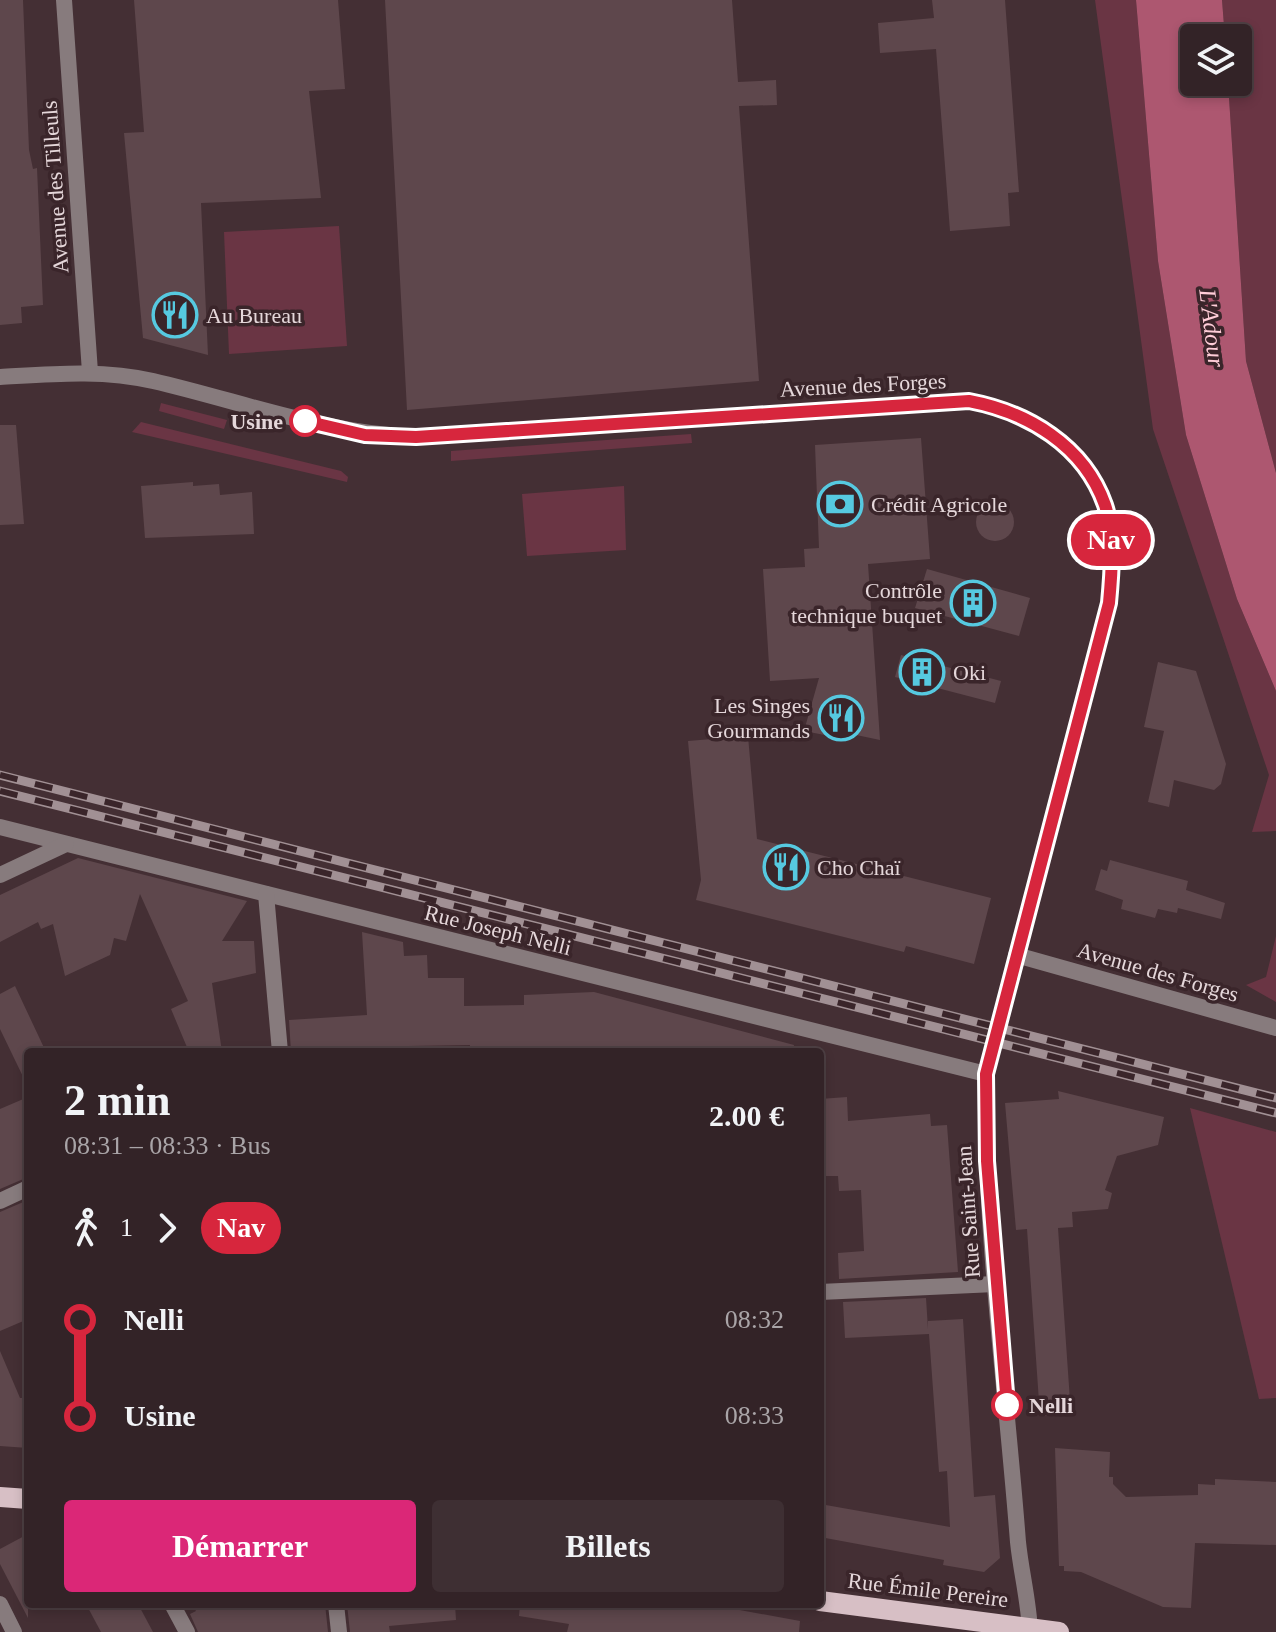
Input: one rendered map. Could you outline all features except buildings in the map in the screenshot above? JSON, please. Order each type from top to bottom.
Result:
[{"type":"main road","points":[[0,1497],[24,1499]]},
{"type":"main road","name":"Rue Émile Pereire","points":[[824,1602],[1059,1632]]},
{"type":"street","name":"Avenue des Tilleuls","points":[[64,0],[90,372]]},
{"type":"street","name":"Avenue des Forges","points":[[0,377],[90,372],[151,380],[365,435],[416,437],[969,401],[1004,408],[1038,424],[1068,449],[1091,478],[1105,504],[1112,570],[1109,603],[1089,685],[1016,955],[1276,1028]]},
{"type":"street","name":"Rue Joseph Nelli","points":[[0,827],[986,1074]]},
{"type":"street","points":[[0,875],[66,844]]},
{"type":"street","points":[[266,894],[280,1048]]},
{"type":"street","name":"Rue Saint-Jean","points":[[1016,955],[986,1074],[985,1130],[995,1284],[1021,1572],[1030,1629]]},
{"type":"street","points":[[0,1201],[24,1190]]},
{"type":"street","points":[[824,1292],[995,1284]]},
{"type":"street","points":[[0,1604],[14,1632]]},
{"type":"street","points":[[174,1608],[187,1632]]},
{"type":"street","points":[[336,1608],[339,1632]]},
{"type":"shaded area","points":[[1095,0],[1136,0],[1158,261],[1186,435],[1237,599],[1276,691],[1276,831],[1252,832],[1269,775],[1153,429]]},
{"type":"shaded area","points":[[1222,0],[1276,0],[1276,473],[1246,361],[1229,96],[1252,96],[1252,24],[1224,24]]},
{"type":"shaded area","points":[[339,226],[347,346],[229,354],[224,232]]},
{"type":"shaded area","points":[[161,403],[227,420],[224,429],[159,411]]},
{"type":"shaded area","points":[[141,422],[341,471],[348,477],[347,482],[132,432]]},
{"type":"shaded area","points":[[691,434],[692,443],[451,461],[451,451]]},
{"type":"shaded area","points":[[624,486],[626,550],[527,556],[522,494]]},
{"type":"shaded area","points":[[1276,936],[1276,1002],[1246,985],[1266,977]]},
{"type":"shaded area","points":[[1190,1108],[1276,1132],[1276,1398],[1259,1399]]},
{"type":"water","name":"L'Adour","points":[[1136,0],[1222,0],[1224,24],[1180,24],[1180,96],[1229,96],[1246,361],[1276,473],[1276,691],[1237,599],[1186,435],[1158,261]]},
{"type":"railway","points":[[0,775],[1276,1098]]},
{"type":"railway","points":[[0,791],[1276,1113]]},
{"type":"bus line","name":"Nav","points":[[305,421],[365,435],[416,437],[969,401],[1004,408],[1038,424],[1068,449],[1091,478],[1105,504],[1110,534],[1112,570],[1109,603],[986,1074],[985,1130],[1007,1405]]},
{"type":"place","name":"Au Bureau","points":[[175,315]]},
{"type":"place","name":"Usine","points":[[305,421]]},
{"type":"place","name":"Crédit Agricole","points":[[840,504]]},
{"type":"place","name":"Contrôle technique buquet","points":[[973,603]]},
{"type":"place","name":"Oki","points":[[922,672]]},
{"type":"place","name":"Les Singes Gourmands","points":[[841,718]]},
{"type":"place","name":"Cho Chaï","points":[[786,867]]},
{"type":"place","name":"Nelli","points":[[1007,1405]]}]
